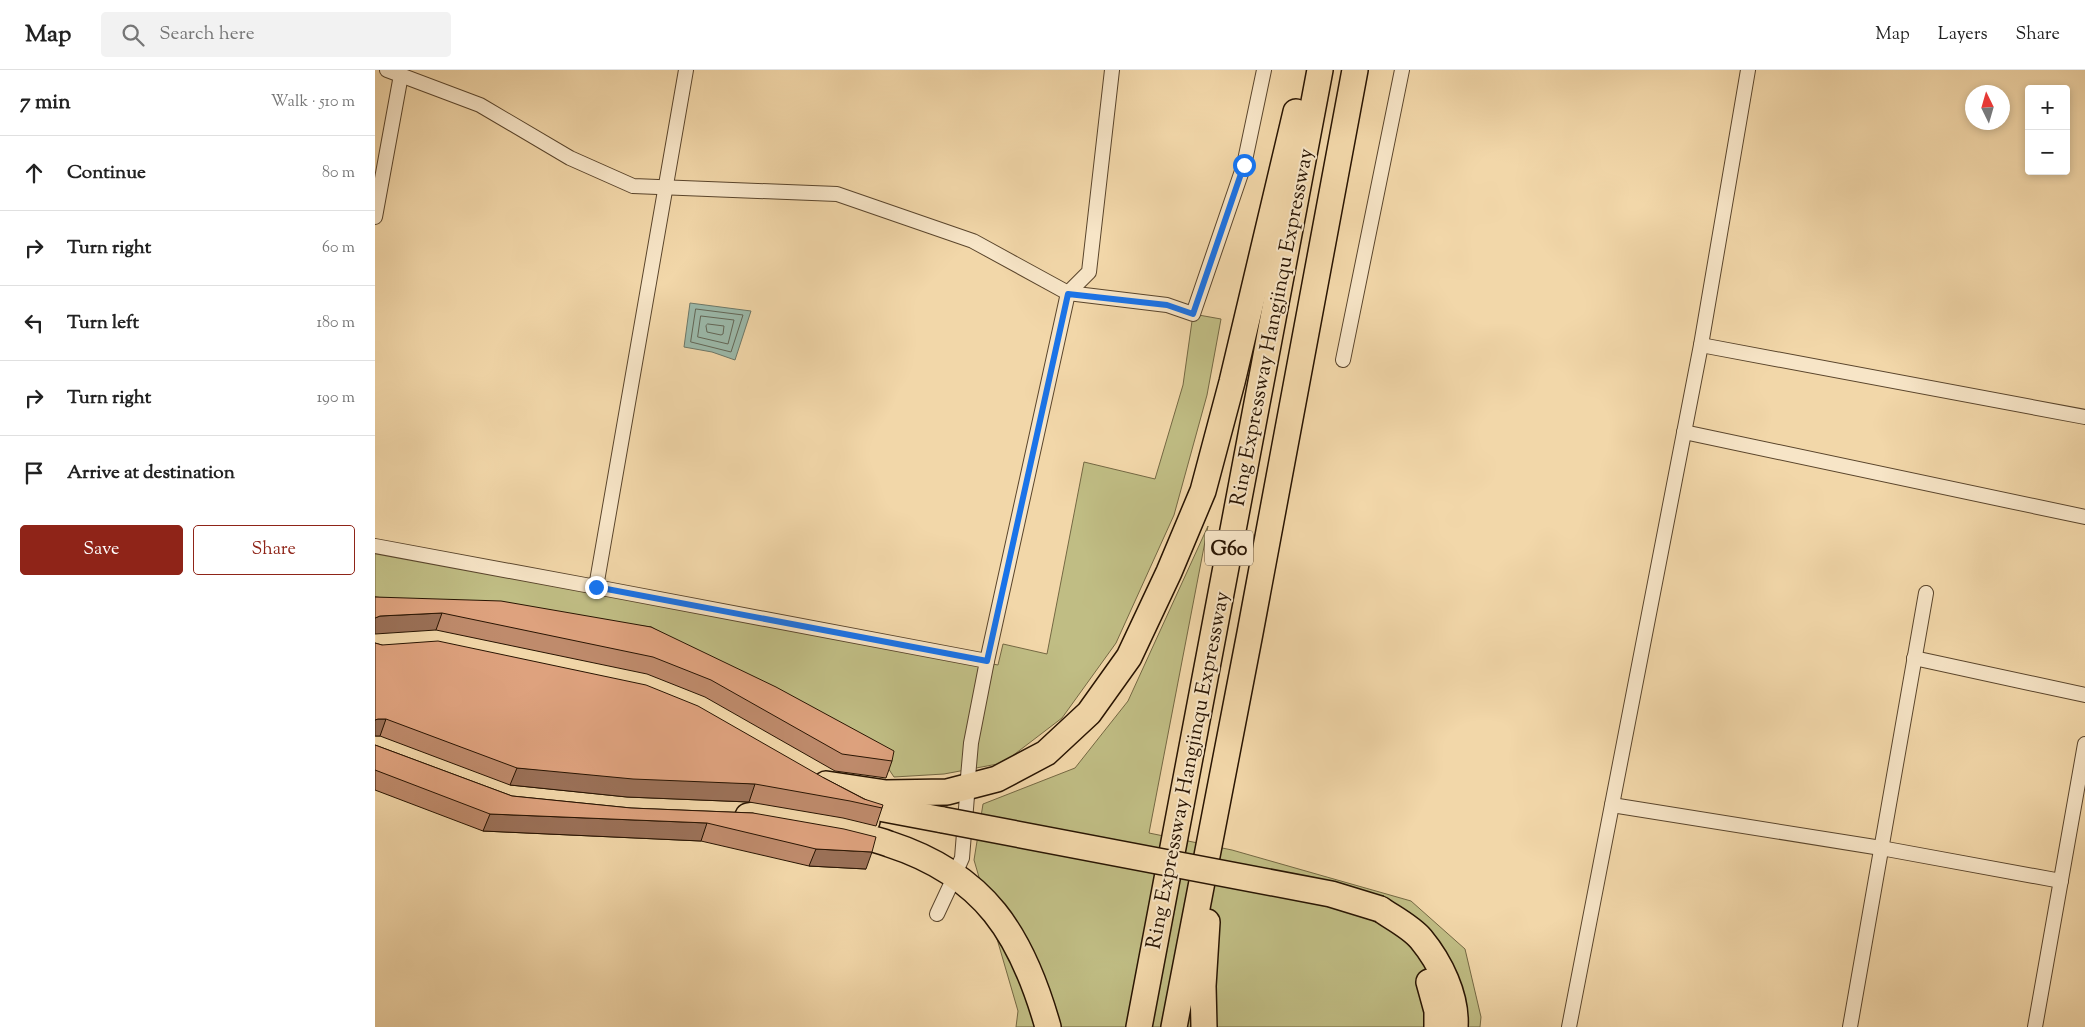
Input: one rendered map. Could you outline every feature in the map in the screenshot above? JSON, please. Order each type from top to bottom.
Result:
[{"type":"highway","points":[[940,827],[874,807],[818,779],[886,793],[947,792],[997,779],[1046,752],[1089,713],[1129,657],[1169,572],[1203,491],[1232,382],[1305,70]]},
{"type":"highway","name":"Ring Expressway Hangjinqu Expressway","points":[[1139,1027],[1320,70]]},
{"type":"highway","name":"Ring Expressway Hangjinqu Expressway","points":[[1174,1027],[1355,70]]},
{"type":"highway","points":[[1048,1027],[1037,988],[1014,939],[981,895],[945,868],[890,844],[841,832],[739,816],[783,810],[873,822],[940,827],[1331,894],[1420,938],[1445,976],[1456,1016],[1455,1027]]},
{"type":"highway","points":[[1204,1027],[1203,986],[1213,827]]},
{"type":"highway","points":[[1377,916],[1425,969],[1437,1011],[1437,1027]]},
{"type":"street","points":[[387,70],[480,105],[569,158],[633,186],[837,194],[973,241],[1068,294],[1167,305],[1193,314],[1244,165],[1264,70]]},
{"type":"street","points":[[596,587],[686,70]]},
{"type":"street","points":[[968,777],[971,743],[987,661],[1068,294],[1089,272],[1112,70]]},
{"type":"street","points":[[1343,360],[1402,70]]},
{"type":"street","points":[[1569,1027],[1701,345],[1748,70]]},
{"type":"street","points":[[375,218],[401,75]]},
{"type":"street","points":[[1701,345],[2085,417]]},
{"type":"street","points":[[1684,432],[2085,517]]},
{"type":"street","points":[[375,546],[987,661]]},
{"type":"street","points":[[1850,1027],[1926,593]]},
{"type":"street","points":[[1914,658],[2085,695]]},
{"type":"street","points":[[2035,1027],[2085,744]]},
{"type":"street","points":[[958,866],[962,858],[967,796]]},
{"type":"street","points":[[1612,804],[1881,848],[2061,881]]},
{"type":"street","points":[[937,914],[951,884]]},
{"type":"shaded area","points":[[1193,314],[1221,319],[1207,395],[1174,515],[1116,643],[1062,718],[1003,763],[944,774],[894,777],[888,768],[645,645],[375,615],[375,546],[998,665],[1003,644],[1047,654],[1084,462],[1155,479],[1183,385]]},
{"type":"shaded area","points":[[1208,526],[1149,833],[1232,850],[1411,901],[1465,949],[1481,1017],[1480,1027],[1016,1027],[1018,1011],[974,860],[983,804],[1075,768],[1128,701]]},
{"type":"water","points":[[690,303],[751,311],[735,360],[712,352],[684,347]]},
{"type":"building","points":[[375,597],[501,601],[651,627],[776,687],[894,751],[892,761],[842,754],[711,680],[653,657],[442,613],[380,616],[375,618]]},
{"type":"building","points":[[438,641],[646,685],[698,706],[824,778],[864,799],[883,805],[882,808],[755,784],[633,779],[517,768],[386,719],[375,720],[375,643],[382,645]]},
{"type":"building","points":[[375,745],[512,796],[631,808],[753,813],[844,829],[876,837],[872,852],[816,849],[707,823],[490,814],[375,770]]},
{"type":"route","points":[[596,587],[987,661],[1068,294],[1167,305],[1193,314],[1244,165]]}]
